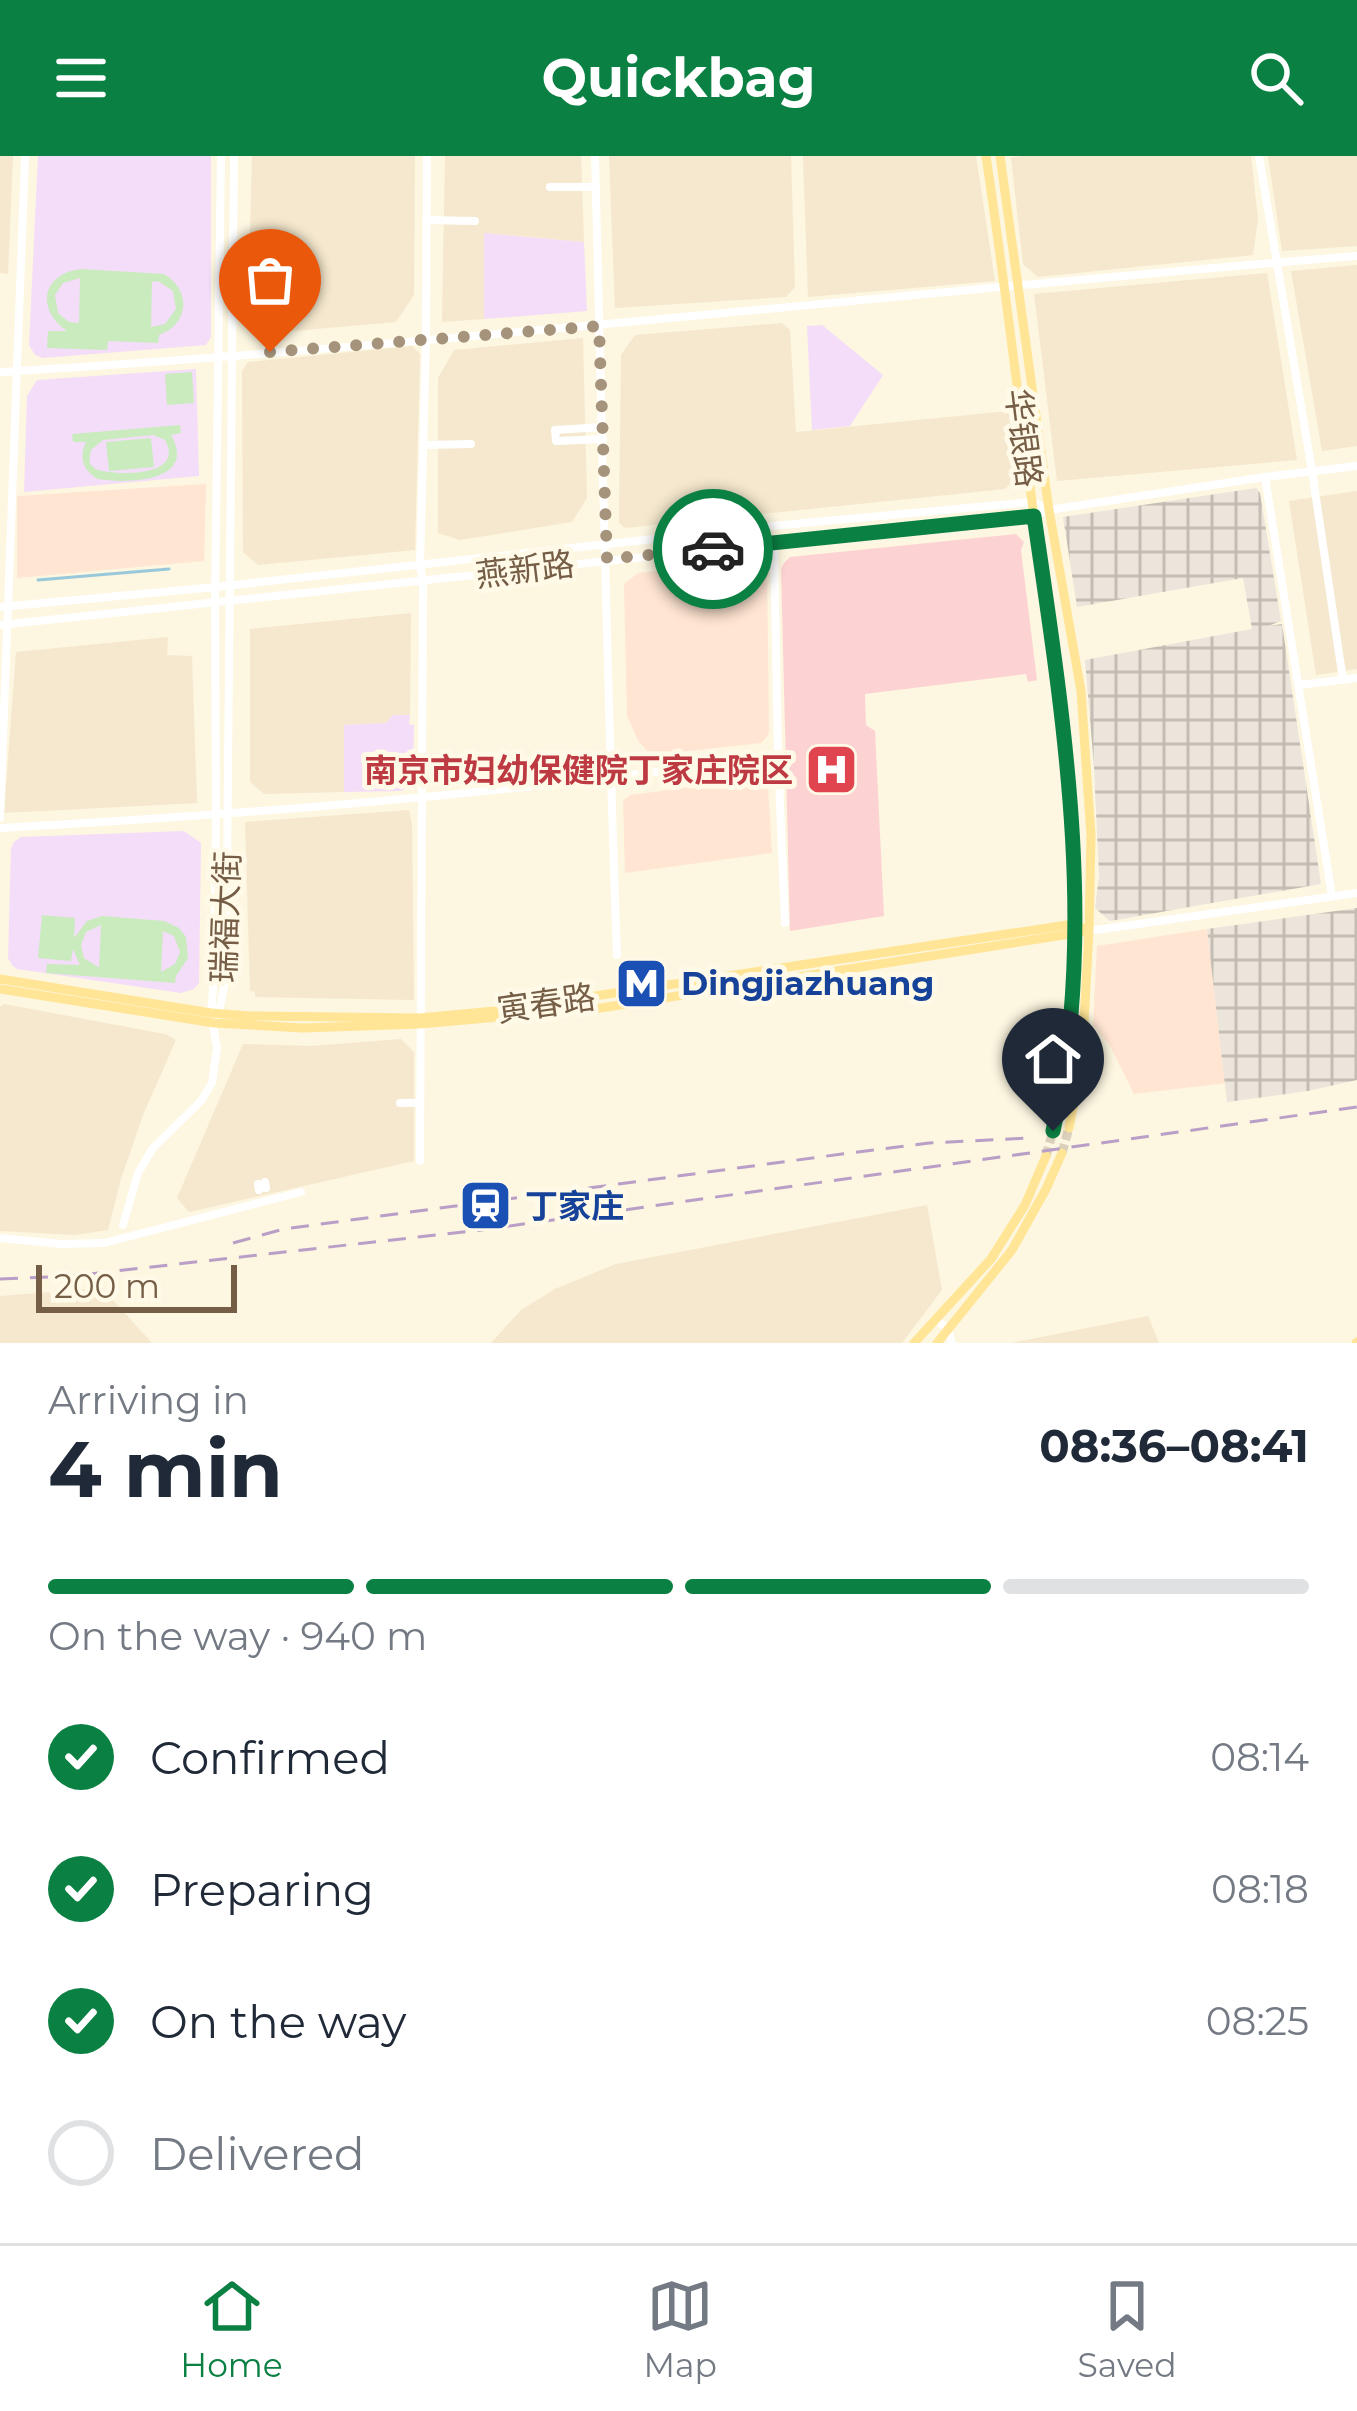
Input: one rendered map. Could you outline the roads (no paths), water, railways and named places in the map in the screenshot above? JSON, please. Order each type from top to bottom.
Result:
[{"type":"main road","name":"华银路","points":[[986,156],[1063,719],[1072,819],[1074,929],[1064,1086],[1053,1131]]},
{"type":"main road","name":"华银路","points":[[1000,156],[1049,510],[1081,691],[1091,835],[1082,1059],[1069,1128]]},
{"type":"main road","points":[[1074,929],[1088,931]]},
{"type":"main road","name":"寅春路","points":[[0,988],[215,1017],[420,1021],[1074,929]]},
{"type":"main road","name":"寅春路","points":[[0,979],[215,1017]]},
{"type":"main road","points":[[937,1343],[1012,1250],[1062,1153]]},
{"type":"main road","points":[[914,1343],[992,1259],[1025,1205],[1046,1156]]},
{"type":"street","points":[[0,818],[4,606],[25,156]]},
{"type":"street","name":"瑞福大街","points":[[215,1017],[221,156]]},
{"type":"street","name":"瑞福大街","points":[[215,1017],[226,977],[234,156]]},
{"type":"street","points":[[420,1161],[420,566],[427,156]]},
{"type":"street","points":[[595,156],[616,955]]},
{"type":"street","points":[[1259,156],[1343,680]]},
{"type":"street","points":[[550,187],[596,187]]},
{"type":"street","points":[[426,220],[475,220]]},
{"type":"street","points":[[0,372],[599,326],[1357,256]]},
{"type":"street","points":[[603,427],[555,430],[556,441],[603,439]]},
{"type":"street","points":[[423,445],[471,444]]},
{"type":"street","name":"燕新路","points":[[4,624],[1034,516],[1049,510],[1357,466]]},
{"type":"street","points":[[1265,477],[1332,896]]},
{"type":"street","points":[[1032,502],[1049,510]]},
{"type":"street","name":"燕新路","points":[[4,606],[1032,502]]},
{"type":"street","points":[[774,544],[785,922]]},
{"type":"street","points":[[1298,686],[1357,678]]},
{"type":"street","points":[[0,827],[228,815],[609,778],[778,756]]},
{"type":"street","points":[[1088,931],[1357,892]]},
{"type":"street","points":[[123,1226],[138,1172],[153,1148],[201,1101],[212,1083],[215,1017]]},
{"type":"street","points":[[400,1103],[420,1103]]},
{"type":"street","points":[[0,1238],[104,1243],[263,1191],[301,1192]]},
{"type":"street","points":[[935,1319],[948,1329],[952,1343]]},
{"type":"waterway","points":[[38,580],[169,569]]},
{"type":"tunnel","points":[[1062,1153],[1069,1128]]},
{"type":"tunnel","points":[[1046,1156],[1053,1131]]},
{"type":"railway","points":[[0,1279],[71,1276],[481,1230],[1357,1107]]},
{"type":"railway","points":[[233,1243],[284,1229],[842,1154],[1030,1138]]},
{"type":"place","name":"南京市妇幼保健院丁家庄院区","points":[[832,770]]},
{"type":"place","name":"Dingjiazhuang","points":[[642,983]]},
{"type":"place","name":"丁家庄","points":[[486,1206]]}]
